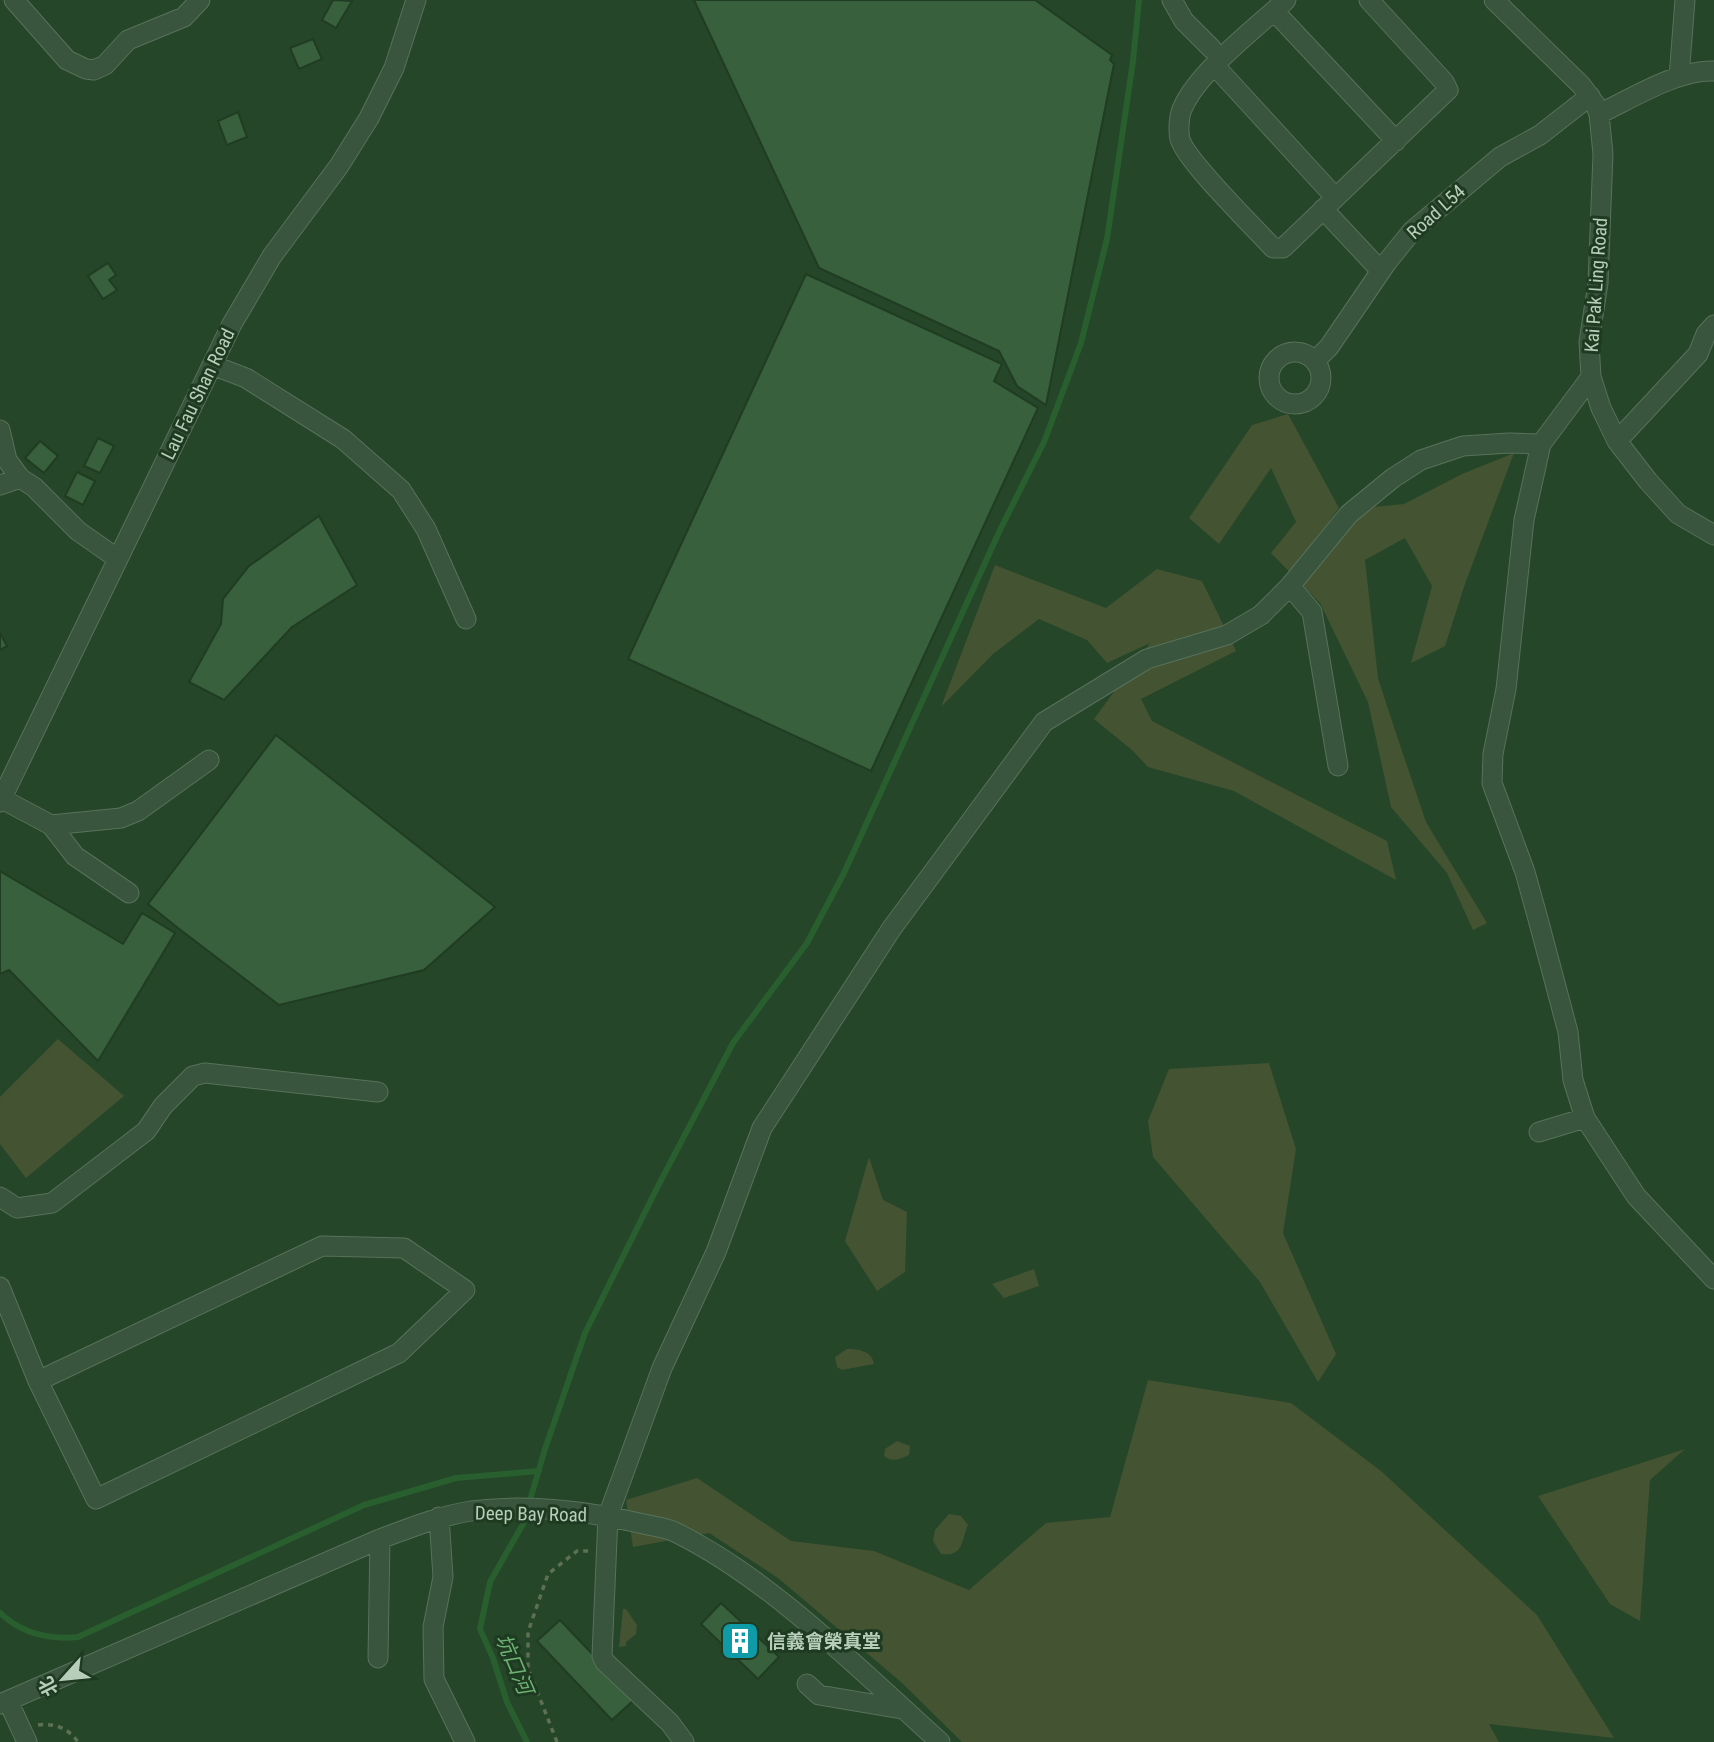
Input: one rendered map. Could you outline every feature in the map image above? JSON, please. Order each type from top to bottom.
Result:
[{"type":"street","points":[[14,0],[67,60],[94,70],[105,65],[128,40],[184,17],[200,0]]},
{"type":"street","name":"Lau Fau Shan Road","points":[[1,800],[232,324],[261,274],[340,166],[369,118],[394,68],[416,0]]},
{"type":"street","points":[[1172,0],[1184,22],[1381,271]]},
{"type":"street","points":[[1369,0],[1444,82],[1448,90],[1396,141],[1283,248],[1273,248],[1190,157],[1180,138],[1181,110],[1214,57],[1280,6],[1396,141]]},
{"type":"street","points":[[1494,0],[1581,85],[1594,105]]},
{"type":"street","points":[[1679,77],[1683,1]]},
{"type":"street","name":"Road L54","points":[[1315,361],[1329,347],[1412,231],[1500,157],[1594,105],[1703,70],[1714,71]]},
{"type":"street","name":"Kai Pak Ling Road","points":[[1594,105],[1603,154],[1598,284],[1589,342],[1591,377],[1601,408],[1617,441],[1648,481],[1678,514],[1714,535]]},
{"type":"street","points":[[1617,441],[1698,354],[1706,334],[1714,326]]},
{"type":"street","points":[[212,365],[246,378],[343,439],[401,490],[426,529],[466,619]]},
{"type":"street","points":[[1591,377],[1541,444],[1524,520],[1506,689],[1493,754],[1492,783],[1525,872],[1568,1032],[1573,1080],[1585,1118],[1636,1196],[1714,1279]]},
{"type":"street","points":[[0,430],[7,460],[20,478],[34,487],[78,531],[118,559]]},
{"type":"street","points":[[684,1742],[670,1723],[605,1662],[602,1656],[608,1516],[662,1368],[716,1252],[762,1128],[892,928],[1044,722],[1147,659],[1227,635],[1261,615],[1290,586],[1349,514],[1420,460],[1463,446],[1541,444]]},
{"type":"street","points":[[0,485],[20,478]]},
{"type":"street","points":[[1290,586],[1312,612],[1338,766]]},
{"type":"street","points":[[51,825],[121,818],[138,811],[209,760]]},
{"type":"street","points":[[1,800],[51,825],[75,856],[130,893]]},
{"type":"street","points":[[0,1197],[17,1208],[52,1203],[146,1131],[163,1106],[193,1076],[205,1073],[378,1092]]},
{"type":"street","points":[[1539,1132],[1585,1118]]},
{"type":"street","points":[[0,1287],[38,1381],[96,1499],[398,1353],[465,1290],[404,1248],[322,1245],[38,1381]]},
{"type":"street","name":"Deep Bay Road","points":[[4,1703],[380,1539],[439,1517],[473,1511],[550,1510],[608,1516],[672,1530],[727,1561],[798,1615],[940,1742]]},
{"type":"street","points":[[439,1517],[443,1577],[433,1627],[434,1679],[466,1742]]},
{"type":"street","points":[[378,1658],[380,1539]]},
{"type":"street","points":[[807,1684],[819,1695],[903,1709]]},
{"type":"street","points":[[4,1703],[24,1734]]},
{"type":"path","points":[[557,1742],[528,1668],[528,1632],[548,1574],[577,1551],[606,1550]]},
{"type":"path","points":[[24,1734],[52,1724],[71,1732],[78,1742]]},
{"type":"green space","points":[[1288,414],[1339,508],[1319,535],[1373,507],[1404,504],[1462,474],[1514,453],[1445,646],[1411,663],[1432,586],[1405,538],[1365,560],[1378,678],[1426,822],[1487,923],[1473,930],[1447,873],[1391,807],[1368,702],[1320,603],[1271,553],[1296,522],[1271,468],[1219,544],[1189,518],[1252,425]]},
{"type":"green space","points":[[995,565],[1106,608],[1157,569],[1202,581],[1236,651],[1141,699],[1152,721],[1387,841],[1396,880],[1234,791],[1148,767],[1094,719],[1150,643],[1107,663],[1087,640],[1039,619],[993,654],[941,707]]},
{"type":"green space","points":[[58,1039],[124,1096],[26,1178],[0,1144],[0,1097]]},
{"type":"green space","points":[[1269,1063],[1296,1149],[1283,1233],[1336,1354],[1318,1382],[1260,1282],[1153,1157],[1148,1121],[1169,1069]]},
{"type":"green space","points":[[869,1157],[883,1200],[907,1212],[905,1272],[877,1291],[845,1241]]},
{"type":"green space","points":[[1034,1269],[1039,1286],[1004,1298],[992,1284]]},
{"type":"green space","points":[[847,1349],[868,1354],[874,1364],[842,1370],[837,1367],[835,1357]]},
{"type":"green space","points":[[1148,1380],[1291,1403],[1381,1471],[1537,1615],[1614,1738],[1489,1724],[1499,1742],[962,1742],[901,1682],[778,1578],[709,1533],[633,1547],[626,1500],[697,1478],[791,1541],[874,1551],[969,1590],[1046,1523],[1110,1517]]},
{"type":"green space","points":[[897,1441],[910,1446],[909,1455],[893,1460],[884,1456],[885,1449]]},
{"type":"green space","points":[[1685,1449],[1650,1480],[1640,1621],[1610,1604],[1538,1496]]},
{"type":"green space","points":[[949,1514],[961,1516],[968,1525],[958,1550],[941,1554],[933,1541],[935,1530]]},
{"type":"green space","points":[[623,1609],[626,1609],[637,1625],[636,1634],[626,1642],[626,1646],[619,1647]]},
{"type":"building","points":[[333,0],[352,1],[336,28],[322,20]]},
{"type":"building","points":[[694,0],[1035,0],[1112,55],[1110,60],[1114,64],[1046,405],[1017,386],[999,351],[819,268]]},
{"type":"building","points":[[313,39],[322,59],[299,69],[290,48]]},
{"type":"building","points":[[238,112],[247,137],[227,145],[218,121]]},
{"type":"building","points":[[108,263],[116,275],[109,280],[117,290],[103,299],[88,276]]},
{"type":"building","points":[[806,274],[1002,364],[994,381],[1038,408],[871,771],[628,659]]},
{"type":"building","points":[[98,438],[114,446],[100,473],[84,466]]},
{"type":"building","points":[[40,441],[58,456],[44,473],[25,458]]},
{"type":"building","points":[[77,472],[95,481],[83,505],[65,496]]},
{"type":"building","points":[[319,516],[357,585],[292,627],[224,700],[189,682],[221,624],[223,599],[249,566]]},
{"type":"building","points":[[0,633],[7,646],[0,650]]},
{"type":"building","points":[[276,735],[495,907],[424,970],[279,1005],[178,928],[148,904]]},
{"type":"building","points":[[0,871],[123,944],[142,913],[175,933],[98,1061],[9,970],[0,974]]},
{"type":"building","name":"信義會榮真堂","points":[[721,1603],[779,1657],[758,1679],[701,1624]]},
{"type":"building","points":[[560,1620],[635,1699],[612,1720],[537,1641]]},
{"type":"waterway","name":"坑口河","points":[[527,1742],[507,1702],[493,1658],[480,1629],[490,1582],[523,1524],[545,1449],[585,1333],[733,1043],[807,943],[844,873],[1000,530],[1044,442],[1081,343],[1107,239],[1133,61],[1139,0]]},
{"type":"waterway","points":[[0,1613],[26,1631],[46,1636],[78,1637],[364,1505],[456,1478],[539,1471]]},
{"type":"place","name":"信義會榮真堂","points":[[740,1641]]}]
